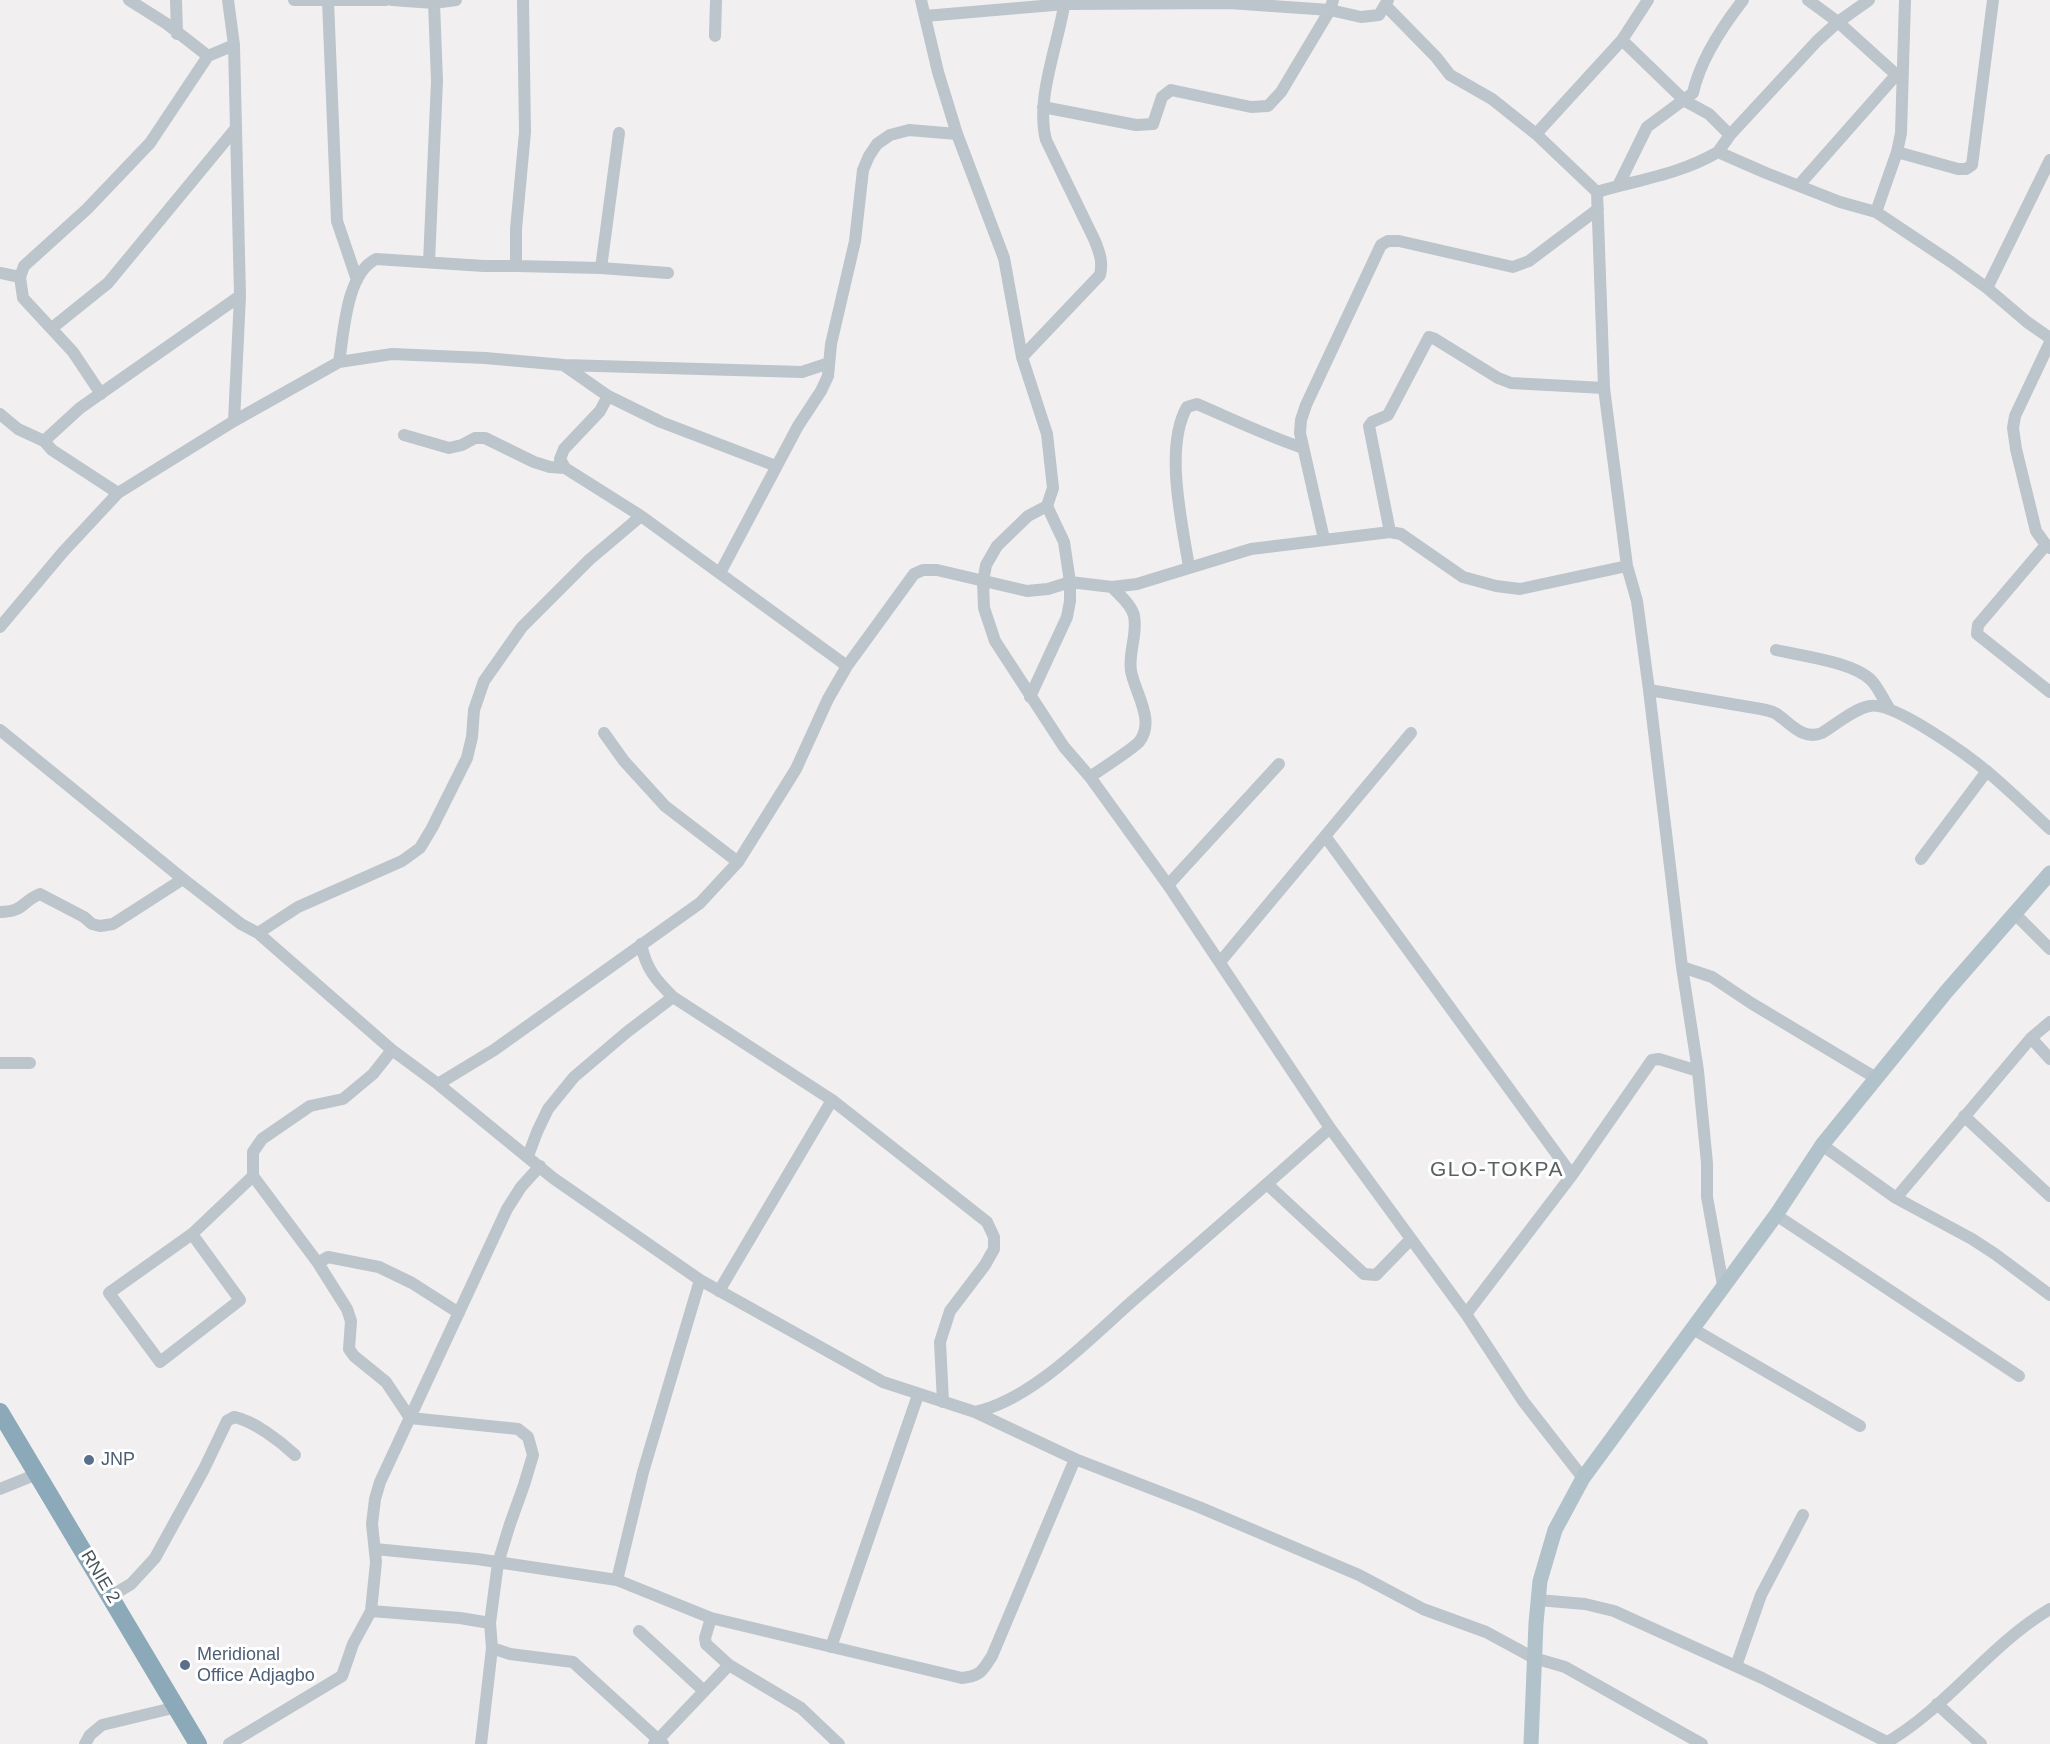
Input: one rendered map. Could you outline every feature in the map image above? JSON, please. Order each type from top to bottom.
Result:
[{"type":"highway","name":"RNIE 2","points":[[0,1412],[198,1744]]},
{"type":"main road","points":[[1531,1744],[1540,1581],[1555,1530],[1583,1478],[1776,1215],[1822,1145],[1946,992],[2050,873]]},
{"type":"street","points":[[129,0],[167,24],[208,56]]},
{"type":"street","points":[[176,0],[177,34]]},
{"type":"street","points":[[228,0],[234,45],[240,296],[234,421]]},
{"type":"street","points":[[294,0],[386,0]]},
{"type":"street","points":[[392,0],[434,3],[456,0]]},
{"type":"street","points":[[516,266],[516,229],[525,132],[523,0]]},
{"type":"street","points":[[715,36],[716,0]]},
{"type":"street","points":[[921,0],[938,72],[957,134],[1004,258],[1022,357],[1047,434],[1053,488],[1047,506],[1064,542],[1070,582],[1067,617],[1030,697]]},
{"type":"street","points":[[1536,134],[1622,40],[1648,0]]},
{"type":"street","points":[[1618,186],[1647,127],[1693,93],[1709,52],[1743,0]]},
{"type":"street","points":[[1808,0],[1838,22],[1900,78]]},
{"type":"street","points":[[1597,192],[1673,173],[1696,165],[1718,152],[1730,135],[1817,40],[1869,0]]},
{"type":"street","points":[[1876,212],[1897,152],[1901,133],[1900,78],[1905,0]]},
{"type":"street","points":[[1897,152],[1958,169],[1966,169],[1972,165],[1993,0]]},
{"type":"street","points":[[328,1],[337,221],[357,280]]},
{"type":"street","points":[[925,16],[1065,2],[1230,2],[1332,5],[1370,17],[1379,15],[1387,3],[1450,75],[1492,99],[1536,134],[1597,192],[1604,388],[1627,566],[1637,601],[1649,690],[1682,967],[1698,1071],[1707,1163],[1707,1197],[1723,1285]]},
{"type":"street","points":[[1022,357],[1100,275],[1102,266],[1102,257],[1046,140],[1043,129],[1043,107],[1065,2]]},
{"type":"street","points":[[429,262],[437,81],[434,3]]},
{"type":"street","points":[[1043,107],[1136,125],[1153,124],[1162,97],[1171,90],[1251,107],[1268,106],[1281,92],[1332,5]]},
{"type":"street","points":[[1622,40],[1685,101],[1708,114],[1730,135]]},
{"type":"street","points":[[101,394],[73,352],[23,298],[20,277],[24,266],[87,209],[150,143],[208,56],[234,45]]},
{"type":"street","points":[[1799,185],[1900,78]]},
{"type":"street","points":[[52,328],[108,283],[236,128]]},
{"type":"street","points":[[720,573],[776,466],[828,376],[831,344],[855,241],[863,170],[869,156],[878,144],[890,135],[909,130],[957,134]]},
{"type":"street","points":[[601,268],[619,133]]},
{"type":"street","points":[[1718,152],[1840,202],[1876,212],[1987,288],[2050,340],[2015,417],[2013,428],[2036,531],[2048,546],[1976,630],[1977,634],[2050,692]]},
{"type":"street","points":[[1987,288],[2050,160]]},
{"type":"street","points":[[1324,539],[1300,433],[1301,420],[1381,245],[1399,241],[1513,267],[1529,261],[1598,208]]},
{"type":"street","points":[[339,362],[349,303],[357,280],[367,263],[376,259],[484,266],[601,268],[668,273]]},
{"type":"street","points":[[0,273],[20,277]]},
{"type":"street","points":[[44,441],[80,408],[240,296]]},
{"type":"street","points":[[1390,532],[1369,426],[1372,422],[1388,415],[1429,337],[1436,339],[1498,378],[1511,383],[1604,388]]},
{"type":"street","points":[[0,627],[63,552],[118,493],[234,421],[339,362],[393,354],[485,358],[564,365],[801,372],[829,363]]},
{"type":"street","points":[[564,365],[608,396],[661,422],[776,466]]},
{"type":"street","points":[[801,372],[821,391]]},
{"type":"street","points":[[565,468],[560,459],[564,449],[600,411],[608,396]]},
{"type":"street","points":[[1188,567],[1175,463],[1180,418],[1187,407],[1197,404],[1269,436],[1303,448]]},
{"type":"street","points":[[0,414],[18,429],[44,441],[52,450],[118,493]]},
{"type":"street","points":[[404,435],[449,448],[462,445],[475,438],[485,438],[534,462],[550,467],[565,468],[641,516],[847,666]]},
{"type":"street","points":[[1047,506],[1028,516],[997,546],[986,565],[983,582],[984,608],[995,641],[1064,747],[1090,777],[1168,885],[1330,1128],[1466,1314],[1523,1401],[1583,1478]]},
{"type":"street","points":[[258,933],[298,907],[402,861],[420,848],[466,758],[474,710],[484,681],[522,627],[589,560],[641,516]]},
{"type":"street","points":[[438,1084],[494,1050],[700,903],[738,862],[796,769],[828,699],[847,666],[914,574],[923,570],[937,570],[1027,591],[1048,589],[1070,582],[1112,587],[1137,584],[1251,549],[1390,532],[1401,534],[1463,577],[1496,586],[1520,589],[1627,566]]},
{"type":"street","points":[[1090,777],[1139,741],[1145,726],[1145,713],[1131,674],[1130,662],[1135,618],[1131,609],[1112,587]]},
{"type":"street","points":[[1776,650],[1858,671],[1873,682],[1889,708]]},
{"type":"street","points":[[1649,690],[1774,712],[1803,734],[1816,735],[1871,705],[1889,708],[1913,719],[1987,771],[2050,829]]},
{"type":"street","points":[[604,733],[624,761],[665,806],[738,862]]},
{"type":"street","points":[[1220,962],[1411,733]]},
{"type":"street","points":[[1,734],[241,924],[258,933],[392,1050],[438,1084],[553,1178],[700,1281],[883,1382],[975,1412],[1075,1459],[1317,1556],[1423,1609],[1486,1632],[1534,1658],[1565,1667],[1702,1744]]},
{"type":"street","points":[[1168,885],[1279,764]]},
{"type":"street","points":[[1921,859],[1987,771]]},
{"type":"street","points":[[1325,836],[1572,1175]]},
{"type":"street","points":[[0,912],[22,908],[32,897],[40,894],[58,902],[92,924],[100,926],[113,924],[183,879]]},
{"type":"street","points":[[2014,913],[2050,949]]},
{"type":"street","points":[[641,944],[644,961],[655,978],[673,997],[832,1100],[987,1222],[994,1237],[994,1249],[985,1265],[950,1311],[940,1342],[943,1402]]},
{"type":"street","points":[[1682,967],[1712,977],[1876,1078]]},
{"type":"street","points":[[528,1156],[548,1109],[574,1077],[673,997]]},
{"type":"street","points":[[1896,1198],[2031,1038],[2050,1022]]},
{"type":"street","points":[[2031,1038],[2050,1059]]},
{"type":"street","points":[[392,1050],[373,1074],[343,1099],[309,1106],[262,1139],[253,1152],[253,1176],[318,1263],[347,1309],[351,1321],[349,1349],[354,1356],[386,1382],[410,1418]]},
{"type":"street","points":[[1466,1314],[1572,1175],[1653,1060],[1659,1059],[1698,1071]]},
{"type":"street","points":[[0,1063],[30,1063]]},
{"type":"street","points":[[719,1291],[832,1100]]},
{"type":"street","points":[[1964,1116],[2050,1196]]},
{"type":"street","points":[[975,1412],[1005,1403],[1083,1347],[1330,1128]]},
{"type":"street","points":[[1822,1145],[1896,1198],[1972,1239],[2024,1274],[2050,1295]]},
{"type":"street","points":[[229,1744],[342,1676],[353,1644],[371,1611],[376,1562],[372,1524],[380,1482],[507,1209],[521,1187],[540,1166]]},
{"type":"street","points":[[192,1234],[240,1300],[160,1362],[109,1293],[192,1234],[253,1176]]},
{"type":"street","points":[[1267,1184],[1364,1274],[1376,1275],[1411,1239]]},
{"type":"street","points":[[1776,1215],[2019,1376]]},
{"type":"street","points":[[318,1263],[328,1257],[379,1267],[412,1283],[459,1313]]},
{"type":"street","points":[[617,1580],[643,1472],[700,1281]]},
{"type":"street","points":[[1693,1329],[1860,1426]]},
{"type":"street","points":[[831,1647],[918,1395]]},
{"type":"street","points":[[111,1596],[131,1584],[155,1558],[204,1469],[227,1421],[234,1417],[244,1419],[281,1442],[295,1455]]},
{"type":"street","points":[[410,1418],[518,1429],[528,1437],[532,1455],[498,1563],[490,1623],[492,1648],[481,1744]]},
{"type":"street","points":[[375,1549],[617,1580],[674,1605],[711,1618],[962,1678],[974,1677],[982,1672],[992,1656],[1075,1459]]},
{"type":"street","points":[[0,1489],[37,1474]]},
{"type":"street","points":[[1736,1666],[1761,1595],[1803,1515]]},
{"type":"street","points":[[1538,1600],[1607,1608],[1762,1678],[1886,1743],[1897,1737],[1937,1704],[2018,1632],[2049,1610]]},
{"type":"street","points":[[371,1611],[460,1617],[490,1623]]},
{"type":"street","points":[[711,1618],[705,1638],[706,1644],[729,1665],[801,1708],[839,1744]]},
{"type":"street","points":[[639,1631],[703,1690]]},
{"type":"street","points":[[492,1648],[510,1654],[573,1662],[658,1742],[703,1690],[729,1665]]},
{"type":"street","points":[[1937,1704],[1981,1744]]},
{"type":"street","points":[[85,1744],[102,1725],[177,1707]]},
{"type":"place","name":"JNP","points":[[89,1460]]},
{"type":"place","name":"Meridional Office Adjagbo","points":[[185,1665]]},
{"type":"district","name":"GLO-TOKPA","points":[[1497,1170]]}]
